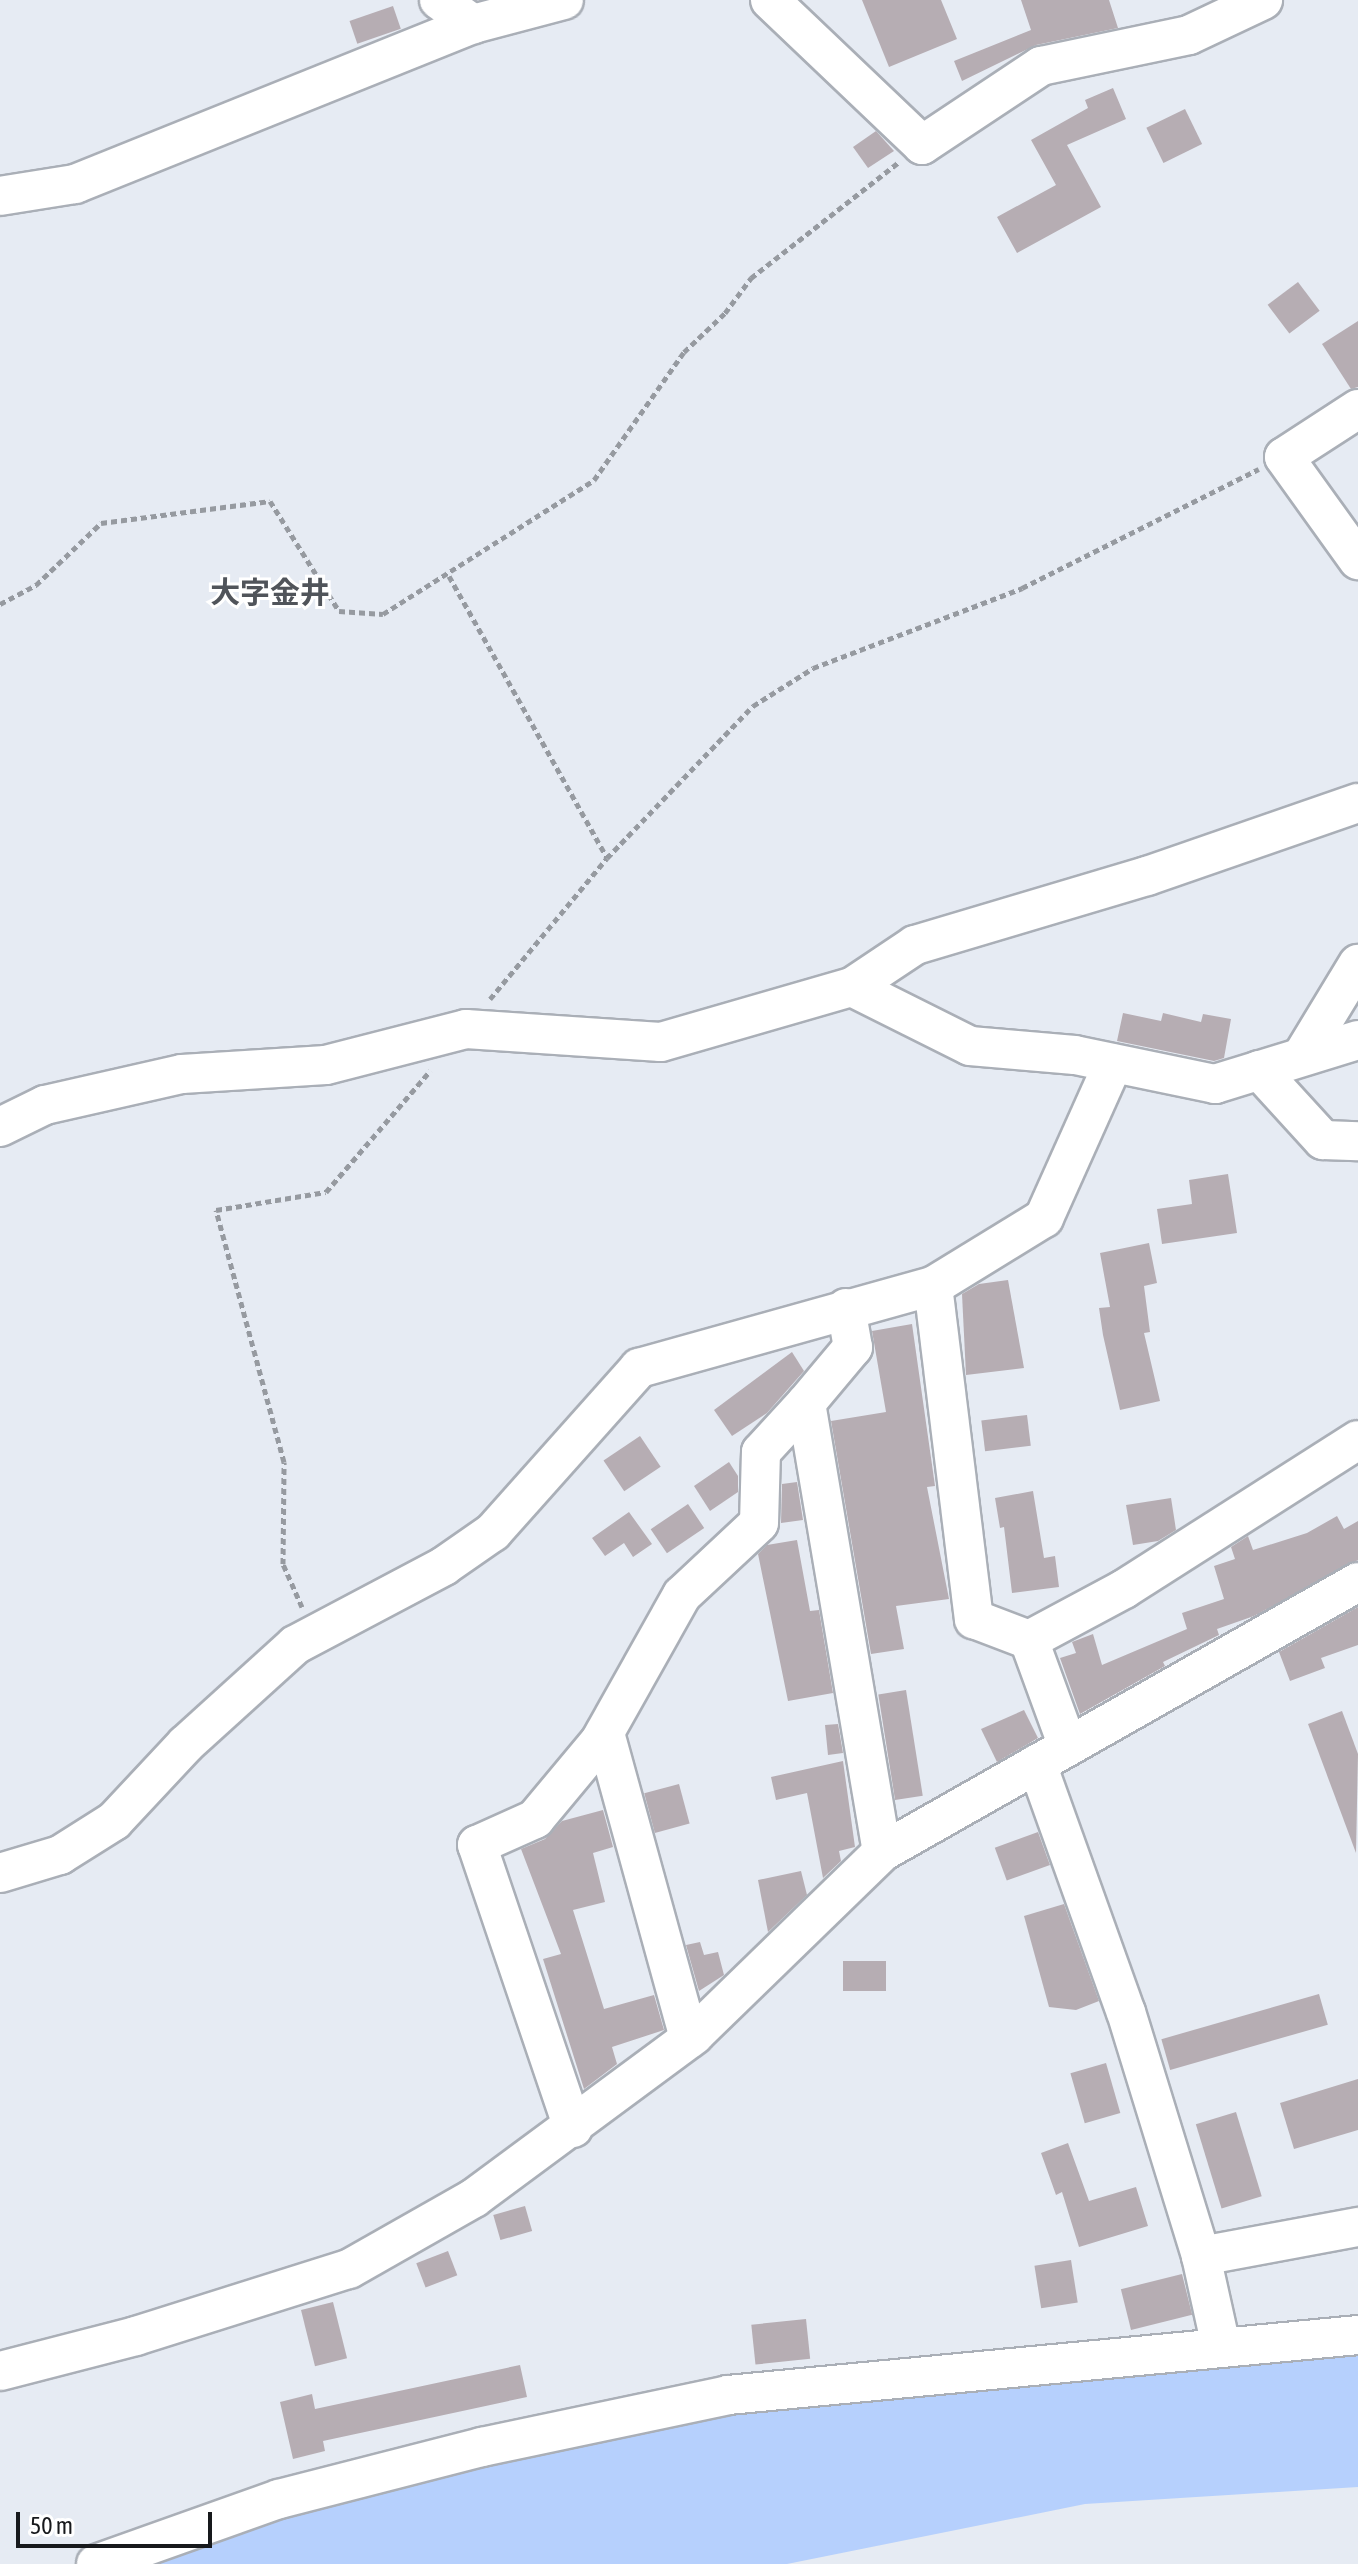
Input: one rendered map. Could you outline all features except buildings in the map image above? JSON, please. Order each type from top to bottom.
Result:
[{"type":"street","points":[[439,0],[473,24]]},
{"type":"street","points":[[0,196],[75,184],[473,24],[564,0]]},
{"type":"street","points":[[770,0],[922,145],[1041,66],[1189,35],[1263,0]]},
{"type":"street","points":[[1358,409],[1284,457],[1358,560]]},
{"type":"street","points":[[0,1127],[45,1105],[182,1074],[326,1065],[466,1029],[661,1042],[852,987],[915,945],[1147,876],[1358,803]]},
{"type":"street","points":[[1302,1056],[1358,964]]},
{"type":"street","points":[[852,987],[970,1046],[1113,1064],[1215,1084],[1358,1040]]},
{"type":"street","points":[[0,1873],[60,1855],[114,1821],[186,1744],[295,1645],[444,1566],[493,1532],[639,1368],[933,1286],[1044,1218],[1113,1064]]},
{"type":"street","points":[[1259,1070],[1323,1140],[1358,1141]]},
{"type":"street","points":[[933,1286],[974,1619],[1029,1640],[1124,1589],[1358,1440]]},
{"type":"street","points":[[573,2128],[477,1845],[535,1819],[605,1733],[682,1595],[759,1523],[761,1452],[853,1347],[846,1308]]},
{"type":"street","points":[[806,1403],[882,1852]]},
{"type":"street","points":[[0,2371],[136,2336],[349,2269],[474,2198],[573,2128],[689,2039],[882,1852],[1358,1582]]},
{"type":"street","points":[[1029,1640],[1052,1754],[1126,2012],[1201,2256],[1221,2346]]},
{"type":"street","points":[[605,1733],[689,2039]]},
{"type":"street","points":[[1201,2256],[1358,2227]]},
{"type":"street","points":[[96,2564],[279,2499],[482,2447],[728,2395],[1358,2335]]},
{"type":"path","points":[[0,604],[36,585],[101,523],[270,501],[339,611],[383,614],[449,576],[594,480],[684,352],[725,313],[751,278],[922,145]]},
{"type":"path","points":[[314,1634],[283,1564],[284,1462],[216,1210],[326,1192],[607,858],[753,706],[813,668],[1022,588],[1284,457]]},
{"type":"path","points":[[449,576],[607,858]]},
{"type":"shaded area","points":[[1358,2339],[1358,2487],[1085,2504],[787,2564],[96,2564],[728,2395]]},
{"type":"district","name":"大字金井","points":[[270,592]]}]
